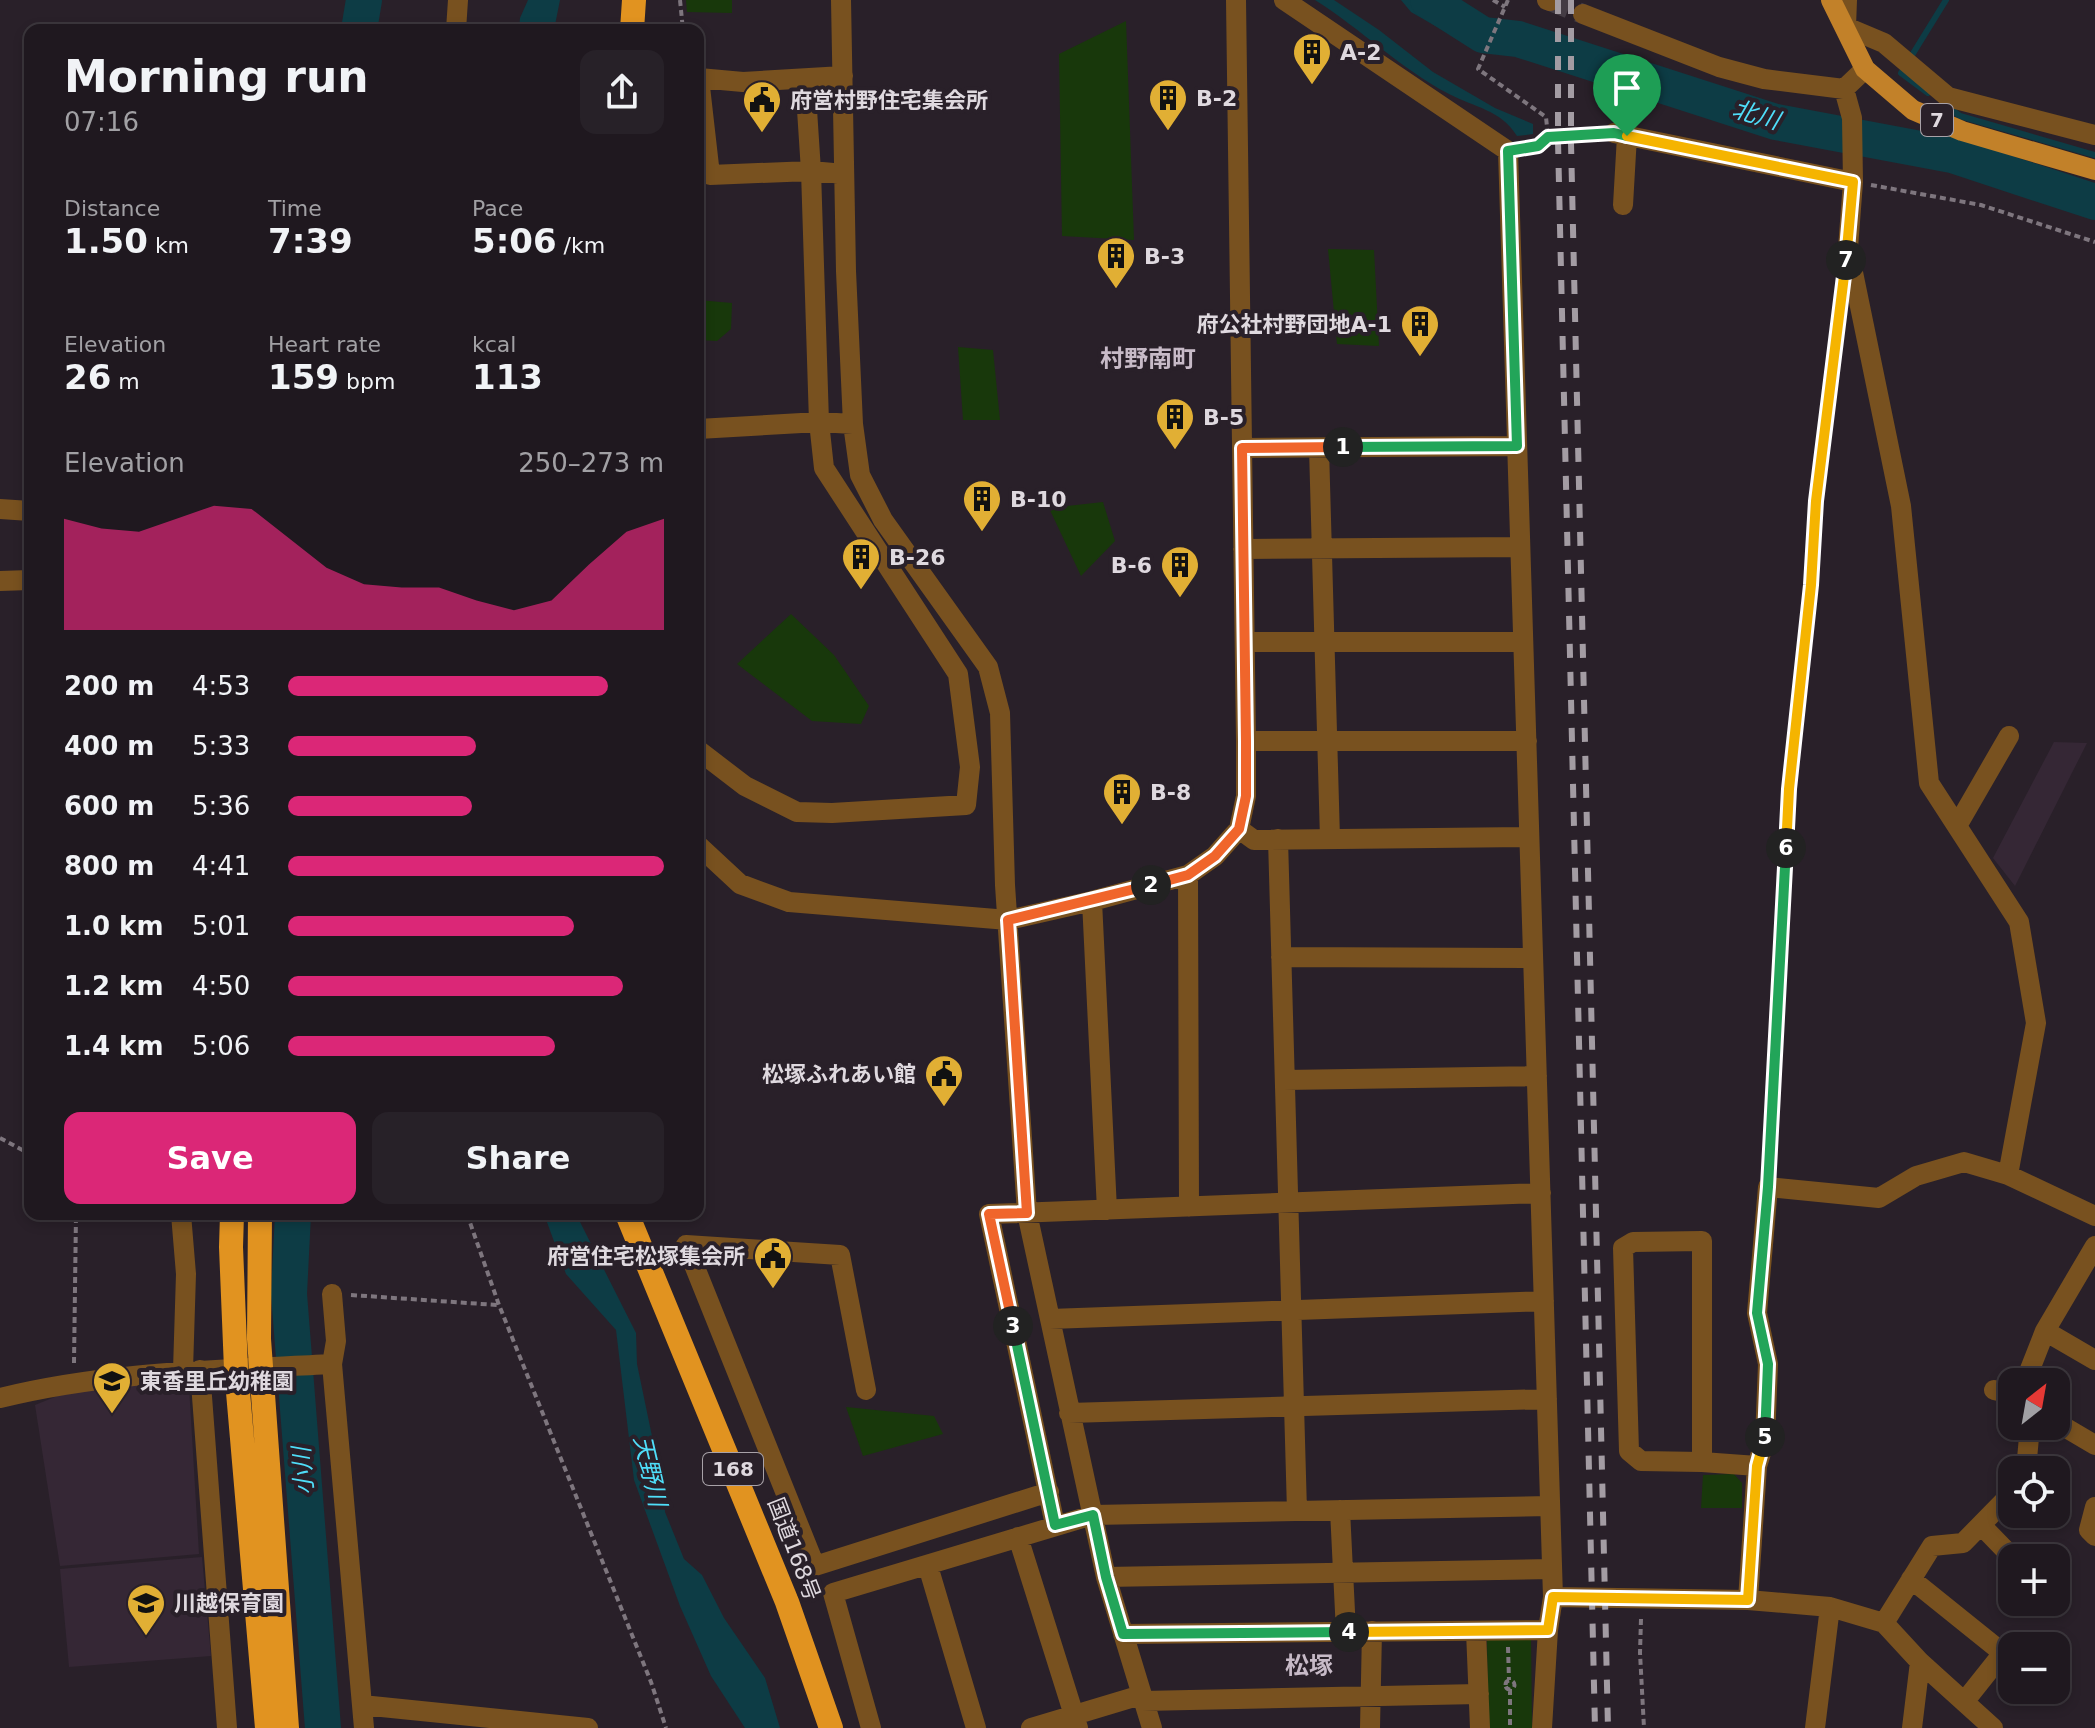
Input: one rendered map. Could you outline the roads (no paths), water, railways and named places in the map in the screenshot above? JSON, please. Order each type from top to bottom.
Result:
[{"type":"highway","points":[[632,24],[634,0]]},
{"type":"highway","points":[[232,1220],[236,1369],[267,1728]]},
{"type":"highway","points":[[260,1220],[261,1368],[287,1728]]},
{"type":"highway","name":"国道168号","points":[[629,1220],[765,1546],[831,1728]]},
{"type":"main road","name":"7","points":[[1831,0],[1865,69],[1913,110],[1962,131],[2095,170]]},
{"type":"street","points":[[456,24],[458,0]]},
{"type":"street","points":[[841,0],[853,424],[860,475],[883,520],[988,667],[1000,713],[1008,920],[1027,1213],[1106,1577],[1152,1728]]},
{"type":"street","points":[[704,851],[740,884],[789,902],[1008,920],[1188,875],[1215,856],[1239,829],[1246,796],[1246,741],[1236,0]]},
{"type":"street","points":[[1284,0],[1508,151],[1553,1597],[1542,1728]]},
{"type":"street","points":[[1847,0],[1846,27],[1884,43],[1948,97],[2095,135]]},
{"type":"street","points":[[1583,14],[1719,67],[1764,79],[1844,89]]},
{"type":"street","points":[[1844,89],[1865,69]]},
{"type":"street","points":[[704,78],[743,82],[843,76]]},
{"type":"street","points":[[704,755],[745,786],[797,812],[832,813],[966,805],[970,767],[958,674],[824,468],[819,422],[805,79]]},
{"type":"street","points":[[1844,89],[1852,118],[1848,248],[1901,506],[1929,783],[2019,922],[2036,1023],[2008,1175]]},
{"type":"street","points":[[704,122],[710,175],[811,171],[844,174]]},
{"type":"street","points":[[1623,205],[1620,134],[1852,179]]},
{"type":"street","points":[[704,429],[819,422],[853,424]]},
{"type":"street","points":[[1242,448],[1517,446]]},
{"type":"street","points":[[1319,448],[1330,839]]},
{"type":"street","points":[[0,509],[24,509]]},
{"type":"street","points":[[1243,549],[1520,547]]},
{"type":"street","points":[[0,581],[24,580]]},
{"type":"street","points":[[1245,642],[1523,642]]},
{"type":"street","points":[[1957,826],[2009,736]]},
{"type":"street","points":[[1246,741],[1527,741]]},
{"type":"street","points":[[1239,829],[1254,840],[1529,837]]},
{"type":"street","points":[[1278,839],[1297,1511]]},
{"type":"street","points":[[1188,875],[1189,1207]]},
{"type":"street","points":[[1092,901],[1107,1210]]},
{"type":"street","points":[[1281,957],[1533,958]]},
{"type":"street","points":[[1285,1080],[1537,1076]]},
{"type":"street","points":[[1748,1600],[1757,1466],[1765,1440],[1768,1364],[1757,1313],[1768,1187],[1879,1198],[1916,1176],[1964,1162],[2008,1175],[2095,1216]]},
{"type":"street","points":[[1055,1525],[989,1214],[1541,1193]]},
{"type":"street","points":[[182,1220],[192,1370],[227,1728]]},
{"type":"street","points":[[1702,1462],[1702,1241],[1633,1242],[1623,1248],[1629,1451],[1641,1461],[1757,1466]]},
{"type":"street","points":[[866,1390],[840,1255],[686,1245],[815,1566],[1049,1492]]},
{"type":"street","points":[[2030,1368],[2045,1331],[2095,1246]]},
{"type":"street","points":[[332,1294],[336,1341],[332,1364],[364,1728]]},
{"type":"street","points":[[1050,1319],[1544,1301]]},
{"type":"street","points":[[2045,1331],[2095,1360]]},
{"type":"street","points":[[0,1398],[74,1382],[192,1370],[332,1364]]},
{"type":"street","points":[[1069,1413],[1547,1399]]},
{"type":"street","points":[[2070,1430],[2095,1445]]},
{"type":"street","points":[[871,1728],[833,1593],[1093,1515],[1550,1506]]},
{"type":"street","points":[[1884,1623],[1932,1546],[1963,1543],[1998,1507]]},
{"type":"street","points":[[2095,1507],[2089,1530],[2095,1536]]},
{"type":"street","points":[[1340,1510],[1346,1632]]},
{"type":"street","points":[[1981,1525],[1999,1544]]},
{"type":"street","points":[[1018,1537],[1076,1722]]},
{"type":"street","points":[[928,1566],[976,1728]]},
{"type":"street","points":[[1106,1577],[1552,1569]]},
{"type":"street","points":[[1911,1579],[2003,1653],[1964,1702]]},
{"type":"street","points":[[1553,1597],[1748,1600],[1830,1607],[1884,1623],[1920,1662],[1993,1728]]},
{"type":"street","points":[[1815,1728],[1830,1607]]},
{"type":"street","points":[[1123,1634],[1548,1630]]},
{"type":"street","points":[[1370,1728],[1372,1631]]},
{"type":"street","points":[[1476,1631],[1480,1728]]},
{"type":"street","points":[[1912,1728],[1920,1662]]},
{"type":"street","points":[[1031,1728],[1076,1722],[1142,1698],[1479,1694]]},
{"type":"street","points":[[362,1705],[588,1728]]},
{"type":"water","points":[[528,0],[560,0],[555,24],[520,24]]},
{"type":"water","points":[[1315,0],[1334,0],[1433,72],[1495,108],[1533,124],[1533,134],[1517,136],[1495,115],[1431,84]]},
{"type":"water","points":[[1401,0],[1441,0],[1485,27],[1510,31],[1539,41],[1535,53],[1506,43],[1472,47],[1411,12]]},
{"type":"water","name":"天野川","points":[[546,1220],[579,1220],[636,1333],[637,1364],[665,1512],[684,1559],[702,1575],[724,1618],[765,1678],[780,1728],[745,1728],[711,1676],[680,1606],[634,1480],[616,1330],[566,1274]]},
{"type":"waterway","name":"小川","points":[[360,24],[364,0]]},
{"type":"waterway","name":"北川","points":[[1428,0],[1483,35],[1518,39],[1776,122],[1952,155],[2095,202]]},
{"type":"waterway","points":[[1928,93],[1901,73],[1946,0]]},
{"type":"waterway","points":[[1944,104],[1960,116],[2095,155]]},
{"type":"waterway","name":"小川","points":[[293,1220],[289,1294],[323,1728]]},
{"type":"tunnel","points":[[1550,1],[1583,14]]},
{"type":"railway","points":[[1558,0],[1558,141],[1595,1728]]},
{"type":"railway","points":[[1571,0],[1571,143],[1608,1728]]},
{"type":"place","name":"A-2","points":[[1312,86]]},
{"type":"place","name":"B-2","points":[[1168,132]]},
{"type":"place","name":"府営村野住宅集会所","points":[[762,134]]},
{"type":"place","name":"B-3","points":[[1116,290]]},
{"type":"place","name":"府公社村野団地A-1","points":[[1420,358]]},
{"type":"place","name":"B-5","points":[[1175,451]]},
{"type":"place","name":"B-10","points":[[982,533]]},
{"type":"place","name":"B-26","points":[[861,591]]},
{"type":"place","name":"B-6","points":[[1180,599]]},
{"type":"place","name":"B-8","points":[[1122,826]]},
{"type":"place","name":"松塚ふれあい館","points":[[944,1108]]},
{"type":"place","name":"府営住宅松塚集会所","points":[[773,1290]]},
{"type":"place","name":"東香里丘幼稚園","points":[[112,1415]]},
{"type":"place","name":"川越保育園","points":[[146,1637]]},
{"type":"district","name":"村野南町","points":[[1148,359]]},
{"type":"district","name":"松塚","points":[[1309,1666]]}]
